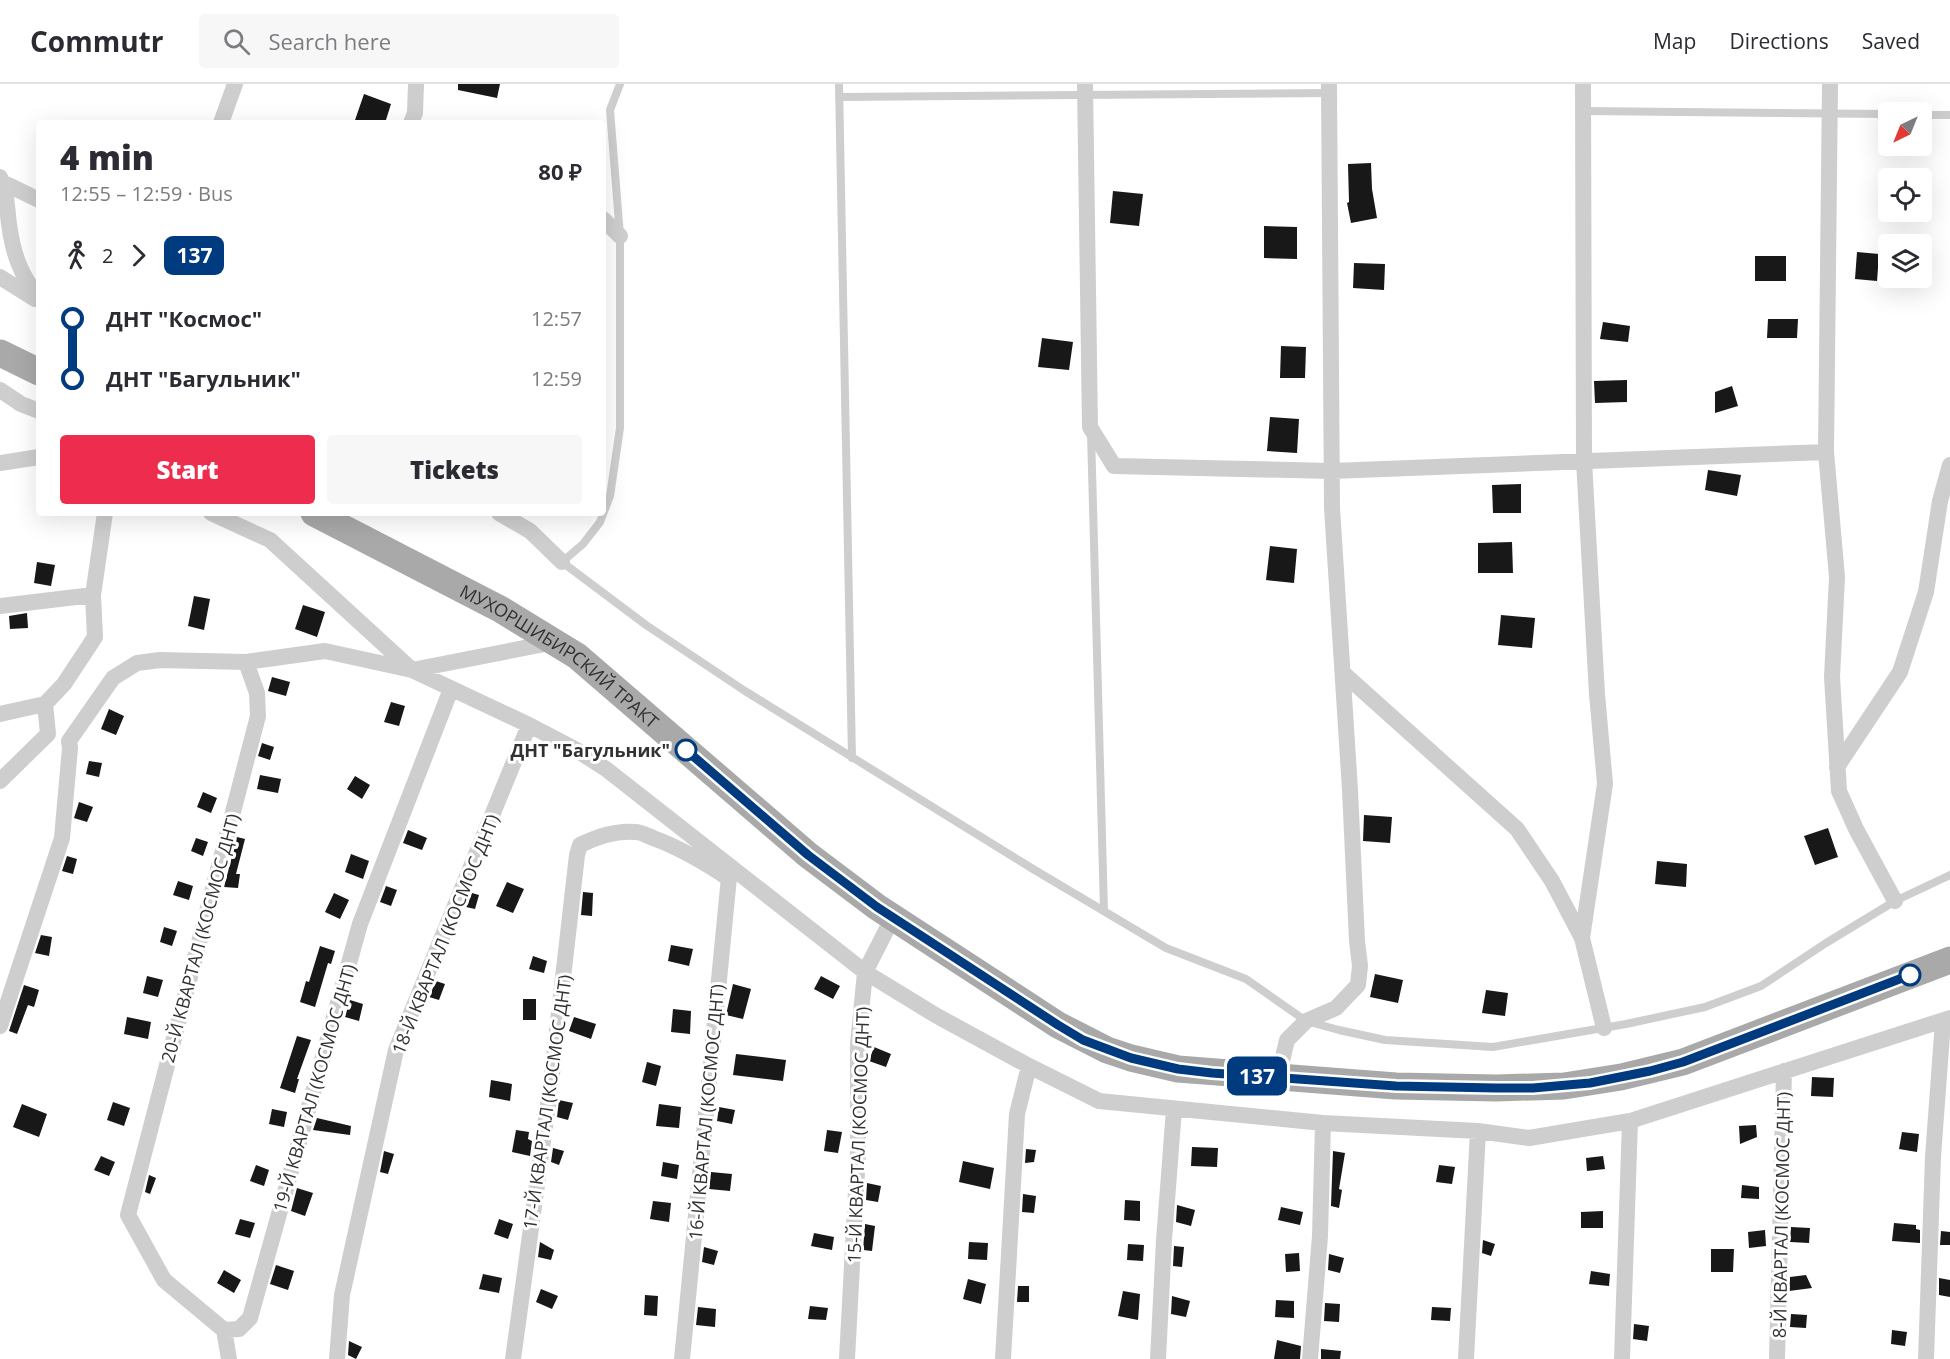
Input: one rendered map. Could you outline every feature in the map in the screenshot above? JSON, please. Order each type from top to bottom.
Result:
[{"type":"main road","points":[[0,353],[36,371]]},
{"type":"main road","name":"МУХОРШИБИРСКИЙ ТРАКТ","points":[[320,516],[500,609],[556,642],[596,670],[808,855],[893,917],[1029,1008],[1083,1040],[1131,1058],[1178,1069],[1396,1086],[1496,1088],[1564,1086],[1611,1079],[1683,1062],[1950,960]]},
{"type":"street","points":[[222,120],[235,84]]},
{"type":"street","points":[[412,120],[415,113],[416,84]]},
{"type":"street","points":[[1582,938],[1605,784],[1597,694],[1584,461],[1583,84]]},
{"type":"street","points":[[1830,84],[1826,452],[1837,577],[1832,677],[1837,767],[1839,791],[1856,829],[1895,901]]},
{"type":"street","points":[[1278,1078],[1287,1040],[1306,1021],[1336,1008],[1358,985],[1360,966],[1332,508],[1329,88]]},
{"type":"street","points":[[1085,89],[1090,427],[1114,466],[1332,471],[1826,452]]},
{"type":"street","points":[[1,180],[36,198]]},
{"type":"street","points":[[1,180],[15,257],[26,282],[36,294]]},
{"type":"street","points":[[606,222],[620,236]]},
{"type":"street","points":[[0,277],[36,300]]},
{"type":"street","points":[[0,390],[21,405],[36,410]]},
{"type":"street","points":[[0,463],[36,457]]},
{"type":"street","points":[[1837,767],[1900,672],[1926,592],[1940,501],[1950,465]]},
{"type":"street","points":[[0,714],[45,704],[64,684],[95,637],[93,595],[105,516]]},
{"type":"street","points":[[218,516],[270,540],[412,670]]},
{"type":"street","points":[[504,516],[530,531],[562,562]]},
{"type":"street","points":[[523,516],[530,531]]},
{"type":"street","points":[[0,606],[93,595]]},
{"type":"street","points":[[412,670],[556,642]]},
{"type":"street","points":[[0,1026],[62,838],[69,741],[113,678],[137,663],[160,660],[246,662],[325,651],[412,670],[575,749],[606,769],[729,872],[865,972],[937,1016],[1099,1101],[1323,1123],[1478,1131],[1529,1138],[1630,1121],[1947,1019],[1934,1157],[1926,1359]]},
{"type":"street","name":"20-Й КВАРТАЛ (КОСМОС ДНТ)","points":[[224,1330],[164,1280],[128,1215],[258,716],[257,693],[246,662]]},
{"type":"street","points":[[1343,672],[1517,829],[1552,881],[1582,938],[1604,1028]]},
{"type":"street","name":"19-Й КВАРТАЛ (КОСМОС ДНТ)","points":[[224,1330],[239,1329],[250,1318],[360,924],[451,688]]},
{"type":"street","points":[[45,704],[48,734]]},
{"type":"street","name":"18-Й КВАРТАЛ (КОСМОС ДНТ)","points":[[337,1359],[342,1295],[396,1050],[529,725]]},
{"type":"street","points":[[48,734],[69,741]]},
{"type":"street","points":[[0,781],[48,734]]},
{"type":"street","name":"17-Й КВАРТАЛ (КОСМОС ДНТ)","points":[[513,1359],[551,1083],[580,845],[592,839],[613,834],[636,832],[667,843],[729,872]]},
{"type":"street","name":"16-Й КВАРТАЛ (КОСМОС ДНТ)","points":[[682,1359],[729,872]]},
{"type":"street","name":"15-Й КВАРТАЛ (КОСМОС ДНТ)","points":[[847,1359],[858,1153],[858,1044],[865,972],[893,917]]},
{"type":"street","points":[[1003,1359],[1017,1114],[1029,1066]]},
{"type":"street","name":"8-Й КВАРТАЛ (КОСМОС ДНТ)","points":[[1777,1359],[1784,1071]]},
{"type":"street","points":[[1158,1359],[1173,1109]]},
{"type":"street","points":[[1623,1359],[1630,1121]]},
{"type":"street","points":[[1310,1359],[1320,1236],[1323,1123]]},
{"type":"street","points":[[1466,1359],[1478,1131]]},
{"type":"street","points":[[224,1330],[229,1359]]},
{"type":"lane","points":[[606,506],[610,496],[620,428],[620,236],[610,110],[620,84]]},
{"type":"lane","points":[[839,84],[852,758]]},
{"type":"lane","points":[[839,97],[1085,89],[1329,88]]},
{"type":"lane","points":[[1583,111],[1878,114]]},
{"type":"lane","points":[[1932,115],[1950,115]]},
{"type":"lane","points":[[1090,427],[1104,911]]},
{"type":"lane","points":[[602,516],[583,544],[562,562],[646,625],[852,758],[1104,911],[1166,948],[1246,980],[1306,1021],[1385,1040],[1493,1047],[1604,1028],[1706,1006],[1761,986],[1895,901],[1950,875]]},
{"type":"building","points":[[458,84],[500,84],[497,98],[458,90]]},
{"type":"building","points":[[364,94],[391,104],[386,120],[355,120]]},
{"type":"building","points":[[1371,163],[1372,189],[1377,218],[1351,223],[1347,203],[1349,202],[1348,164]]},
{"type":"building","points":[[1113,191],[1143,194],[1139,226],[1110,223]]},
{"type":"building","points":[[1264,226],[1297,227],[1297,259],[1264,258]]},
{"type":"building","points":[[1857,252],[1878,254],[1877,281],[1855,279]]},
{"type":"building","points":[[1755,256],[1786,256],[1786,281],[1755,281]]},
{"type":"building","points":[[1354,263],[1385,264],[1384,290],[1353,288]]},
{"type":"building","points":[[1768,319],[1798,319],[1797,338],[1767,338]]},
{"type":"building","points":[[1603,322],[1630,326],[1628,342],[1600,339]]},
{"type":"building","points":[[1042,338],[1073,342],[1069,370],[1038,367]]},
{"type":"building","points":[[1281,346],[1306,347],[1305,378],[1280,378]]},
{"type":"building","points":[[1627,380],[1627,402],[1595,403],[1594,381]]},
{"type":"building","points":[[1732,386],[1738,406],[1715,413],[1715,392]]},
{"type":"building","points":[[1270,417],[1299,419],[1297,453],[1267,451]]},
{"type":"building","points":[[1708,470],[1741,475],[1737,496],[1705,490]]},
{"type":"building","points":[[1521,484],[1521,513],[1493,513],[1492,485]]},
{"type":"building","points":[[1512,542],[1513,573],[1478,573],[1478,543]]},
{"type":"building","points":[[1270,546],[1297,549],[1294,583],[1266,580]]},
{"type":"building","points":[[37,562],[55,565],[51,586],[34,583]]},
{"type":"building","points":[[194,596],[210,599],[204,630],[188,626]]},
{"type":"building","points":[[303,605],[325,612],[317,637],[295,629]]},
{"type":"building","points":[[27,613],[28,628],[10,629],[9,616]]},
{"type":"building","points":[[1501,615],[1535,618],[1532,648],[1498,645]]},
{"type":"building","points":[[272,677],[290,682],[286,696],[268,691]]},
{"type":"building","points":[[391,702],[405,706],[399,726],[384,722]]},
{"type":"building","points":[[109,709],[124,716],[116,735],[101,729]]},
{"type":"building","points":[[262,743],[274,747],[270,760],[258,756]]},
{"type":"building","points":[[89,761],[102,763],[99,777],[86,774]]},
{"type":"building","points":[[260,775],[281,779],[278,793],[257,789]]},
{"type":"building","points":[[355,776],[370,785],[362,799],[347,789]]},
{"type":"building","points":[[203,792],[217,798],[211,813],[197,807]]},
{"type":"building","points":[[79,802],[93,807],[87,822],[74,818]]},
{"type":"building","points":[[1364,815],[1392,817],[1390,843],[1363,841]]},
{"type":"building","points":[[1828,828],[1838,857],[1815,865],[1804,836]]},
{"type":"building","points":[[408,830],[427,838],[422,850],[403,843]]},
{"type":"building","points":[[237,837],[245,839],[236,874],[240,874],[238,888],[224,887]]},
{"type":"building","points":[[196,838],[208,842],[203,856],[191,851]]},
{"type":"building","points":[[351,854],[369,861],[363,879],[345,872]]},
{"type":"building","points":[[67,856],[77,859],[73,874],[62,871]]},
{"type":"building","points":[[1657,861],[1687,864],[1686,887],[1655,884]]},
{"type":"building","points":[[178,881],[193,886],[189,900],[173,895]]},
{"type":"building","points":[[507,882],[524,889],[513,913],[496,906]]},
{"type":"building","points":[[386,886],[397,890],[391,906],[380,902]]},
{"type":"building","points":[[583,892],[593,893],[592,916],[581,915]]},
{"type":"building","points":[[334,893],[349,900],[340,919],[325,912]]},
{"type":"building","points":[[472,893],[479,895],[475,909],[466,907]]},
{"type":"building","points":[[164,927],[177,931],[172,946],[160,942]]},
{"type":"building","points":[[41,935],[52,937],[49,956],[35,953]]},
{"type":"building","points":[[671,945],[693,949],[689,966],[668,961]]},
{"type":"building","points":[[320,946],[335,951],[331,964],[328,963],[315,1007],[300,1002]]},
{"type":"building","points":[[533,956],[547,961],[544,973],[529,969]]},
{"type":"building","points":[[1375,974],[1403,980],[1398,1003],[1370,997]]},
{"type":"building","points":[[147,976],[163,980],[158,997],[143,993]]},
{"type":"building","points":[[821,976],[840,986],[833,999],[814,989]]},
{"type":"building","points":[[436,981],[445,984],[439,1000],[429,997]]},
{"type":"building","points":[[733,984],[751,989],[743,1019],[726,1015]]},
{"type":"building","points":[[24,985],[39,990],[34,1007],[28,1005],[17,1034],[9,1031]]},
{"type":"building","points":[[1486,990],[1508,993],[1505,1016],[1482,1013]]},
{"type":"building","points":[[523,999],[536,999],[536,1020],[523,1020]]},
{"type":"building","points":[[350,1000],[363,1004],[359,1021],[345,1017]]},
{"type":"building","points":[[673,1009],[691,1011],[690,1034],[671,1032]]},
{"type":"building","points":[[127,1017],[151,1022],[148,1039],[124,1034]]},
{"type":"building","points":[[574,1017],[596,1024],[591,1039],[569,1031]]},
{"type":"building","points":[[297,1036],[311,1040],[297,1079],[299,1079],[295,1093],[280,1088]]},
{"type":"building","points":[[874,1047],[891,1054],[886,1067],[869,1061]]},
{"type":"building","points":[[736,1054],[786,1060],[783,1081],[733,1075]]},
{"type":"building","points":[[647,1062],[661,1066],[656,1086],[642,1082]]},
{"type":"building","points":[[1812,1077],[1834,1078],[1833,1097],[1811,1096]]},
{"type":"building","points":[[491,1080],[512,1084],[510,1101],[489,1097]]},
{"type":"building","points":[[559,1100],[573,1103],[568,1120],[557,1117]]},
{"type":"building","points":[[113,1102],[130,1108],[124,1126],[107,1120]]},
{"type":"building","points":[[22,1104],[47,1114],[39,1137],[13,1127]]},
{"type":"building","points":[[659,1104],[681,1107],[679,1128],[656,1126]]},
{"type":"building","points":[[719,1107],[735,1110],[732,1124],[717,1121]]},
{"type":"building","points":[[272,1109],[287,1112],[284,1127],[269,1124]]},
{"type":"building","points":[[317,1118],[351,1126],[350,1135],[313,1130]]},
{"type":"building","points":[[1756,1125],[1757,1137],[1740,1144],[1739,1126]]},
{"type":"building","points":[[516,1130],[529,1132],[528,1139],[532,1141],[530,1156],[512,1152]]},
{"type":"building","points":[[827,1130],[842,1132],[838,1153],[824,1151]]},
{"type":"building","points":[[1902,1132],[1919,1134],[1917,1152],[1899,1149]]},
{"type":"building","points":[[1192,1147],[1218,1148],[1217,1167],[1191,1166]]},
{"type":"building","points":[[553,1148],[564,1151],[559,1165],[551,1162]]},
{"type":"building","points":[[1026,1149],[1036,1150],[1034,1162],[1025,1163]]},
{"type":"building","points":[[384,1151],[394,1154],[388,1174],[380,1172]]},
{"type":"building","points":[[1333,1151],[1345,1153],[1339,1189],[1342,1190],[1339,1208],[1331,1206]]},
{"type":"building","points":[[101,1156],[115,1162],[109,1176],[94,1170]]},
{"type":"building","points":[[1603,1156],[1605,1169],[1587,1171],[1586,1158]]},
{"type":"building","points":[[963,1161],[994,1168],[990,1189],[959,1182]]},
{"type":"building","points":[[663,1162],[679,1165],[677,1179],[661,1176]]},
{"type":"building","points":[[256,1165],[269,1170],[264,1186],[250,1181]]},
{"type":"building","points":[[1439,1165],[1455,1167],[1452,1184],[1436,1182]]},
{"type":"building","points":[[711,1172],[732,1174],[730,1191],[709,1189]]},
{"type":"building","points":[[149,1175],[156,1178],[150,1194],[145,1192]]},
{"type":"building","points":[[867,1183],[881,1186],[878,1202],[866,1200]]},
{"type":"building","points":[[1742,1185],[1759,1187],[1759,1199],[1741,1198]]},
{"type":"building","points":[[297,1188],[313,1193],[305,1216],[291,1211]]},
{"type":"building","points":[[1023,1194],[1036,1196],[1034,1213],[1022,1212]]},
{"type":"building","points":[[1125,1200],[1140,1201],[1140,1221],[1124,1220]]},
{"type":"building","points":[[653,1201],[671,1203],[669,1222],[650,1219]]},
{"type":"building","points":[[1177,1205],[1195,1210],[1191,1226],[1176,1222]]},
{"type":"building","points":[[1281,1207],[1303,1212],[1300,1225],[1278,1220]]},
{"type":"building","points":[[1603,1211],[1603,1228],[1581,1228],[1581,1212]]},
{"type":"building","points":[[240,1219],[255,1223],[250,1238],[235,1234]]},
{"type":"building","points":[[499,1219],[513,1224],[508,1239],[494,1234]]},
{"type":"building","points":[[1894,1223],[1916,1225],[1916,1229],[1920,1230],[1920,1243],[1892,1241]]},
{"type":"building","points":[[865,1224],[875,1226],[872,1251],[863,1250]]},
{"type":"building","points":[[1791,1227],[1810,1228],[1809,1243],[1790,1242]]},
{"type":"building","points":[[1765,1230],[1766,1246],[1749,1248],[1748,1232]]},
{"type":"building","points":[[1941,1231],[1950,1232],[1950,1245],[1940,1245]]},
{"type":"building","points":[[814,1233],[834,1237],[832,1250],[811,1246]]},
{"type":"building","points":[[1483,1240],[1495,1244],[1491,1256],[1482,1253]]},
{"type":"building","points":[[540,1242],[554,1250],[551,1260],[538,1257]]},
{"type":"building","points":[[969,1242],[988,1243],[987,1260],[968,1259]]},
{"type":"building","points":[[1128,1244],[1144,1245],[1143,1261],[1127,1260]]},
{"type":"building","points":[[1174,1246],[1184,1247],[1182,1267],[1173,1266]]},
{"type":"building","points":[[704,1247],[718,1251],[714,1265],[702,1262]]},
{"type":"building","points":[[1711,1249],[1734,1249],[1733,1272],[1711,1272]]},
{"type":"building","points":[[1299,1253],[1300,1271],[1286,1272],[1285,1254]]},
{"type":"building","points":[[1329,1254],[1344,1258],[1340,1273],[1328,1270]]},
{"type":"building","points":[[276,1265],[294,1271],[288,1290],[270,1284]]},
{"type":"building","points":[[224,1270],[241,1280],[234,1293],[217,1283]]},
{"type":"building","points":[[1591,1271],[1610,1274],[1609,1286],[1589,1284]]},
{"type":"building","points":[[483,1274],[502,1278],[499,1293],[479,1289]]},
{"type":"building","points":[[1806,1275],[1812,1288],[1789,1291],[1790,1277]]},
{"type":"building","points":[[1939,1278],[1950,1280],[1950,1297],[1939,1295]]},
{"type":"building","points":[[968,1279],[986,1284],[981,1304],[963,1299]]},
{"type":"building","points":[[1018,1286],[1029,1286],[1029,1302],[1017,1302]]},
{"type":"building","points":[[541,1289],[558,1296],[552,1309],[536,1302]]},
{"type":"building","points":[[1123,1291],[1140,1294],[1138,1320],[1118,1316]]},
{"type":"building","points":[[645,1295],[658,1296],[657,1316],[644,1315]]},
{"type":"building","points":[[1172,1296],[1190,1301],[1186,1317],[1171,1314]]},
{"type":"building","points":[[1276,1300],[1294,1301],[1294,1318],[1275,1317]]},
{"type":"building","points":[[1325,1303],[1340,1304],[1339,1322],[1324,1321]]},
{"type":"building","points":[[810,1306],[828,1308],[826,1320],[808,1319]]},
{"type":"building","points":[[698,1307],[716,1309],[715,1327],[696,1325]]},
{"type":"building","points":[[1432,1307],[1451,1308],[1450,1321],[1431,1320]]},
{"type":"building","points":[[1791,1314],[1807,1315],[1806,1328],[1790,1327]]},
{"type":"building","points":[[1634,1324],[1649,1326],[1647,1341],[1633,1339]]},
{"type":"building","points":[[1892,1330],[1907,1332],[1905,1346],[1891,1344]]},
{"type":"building","points":[[1277,1340],[1301,1346],[1300,1359],[1274,1359]]},
{"type":"building","points":[[349,1341],[362,1347],[356,1359],[348,1355]]},
{"type":"building","points":[[1321,1349],[1341,1351],[1340,1359],[1321,1359]]},
{"type":"bus line","name":"137","points":[[686,750],[767,821],[843,882],[1029,1008],[1083,1040],[1107,1050],[1178,1069],[1396,1086],[1533,1088],[1590,1083],[1683,1062],[1910,975]]},
{"type":"place","name":"ДНТ \"Багульник\"","points":[[686,750]]}]
